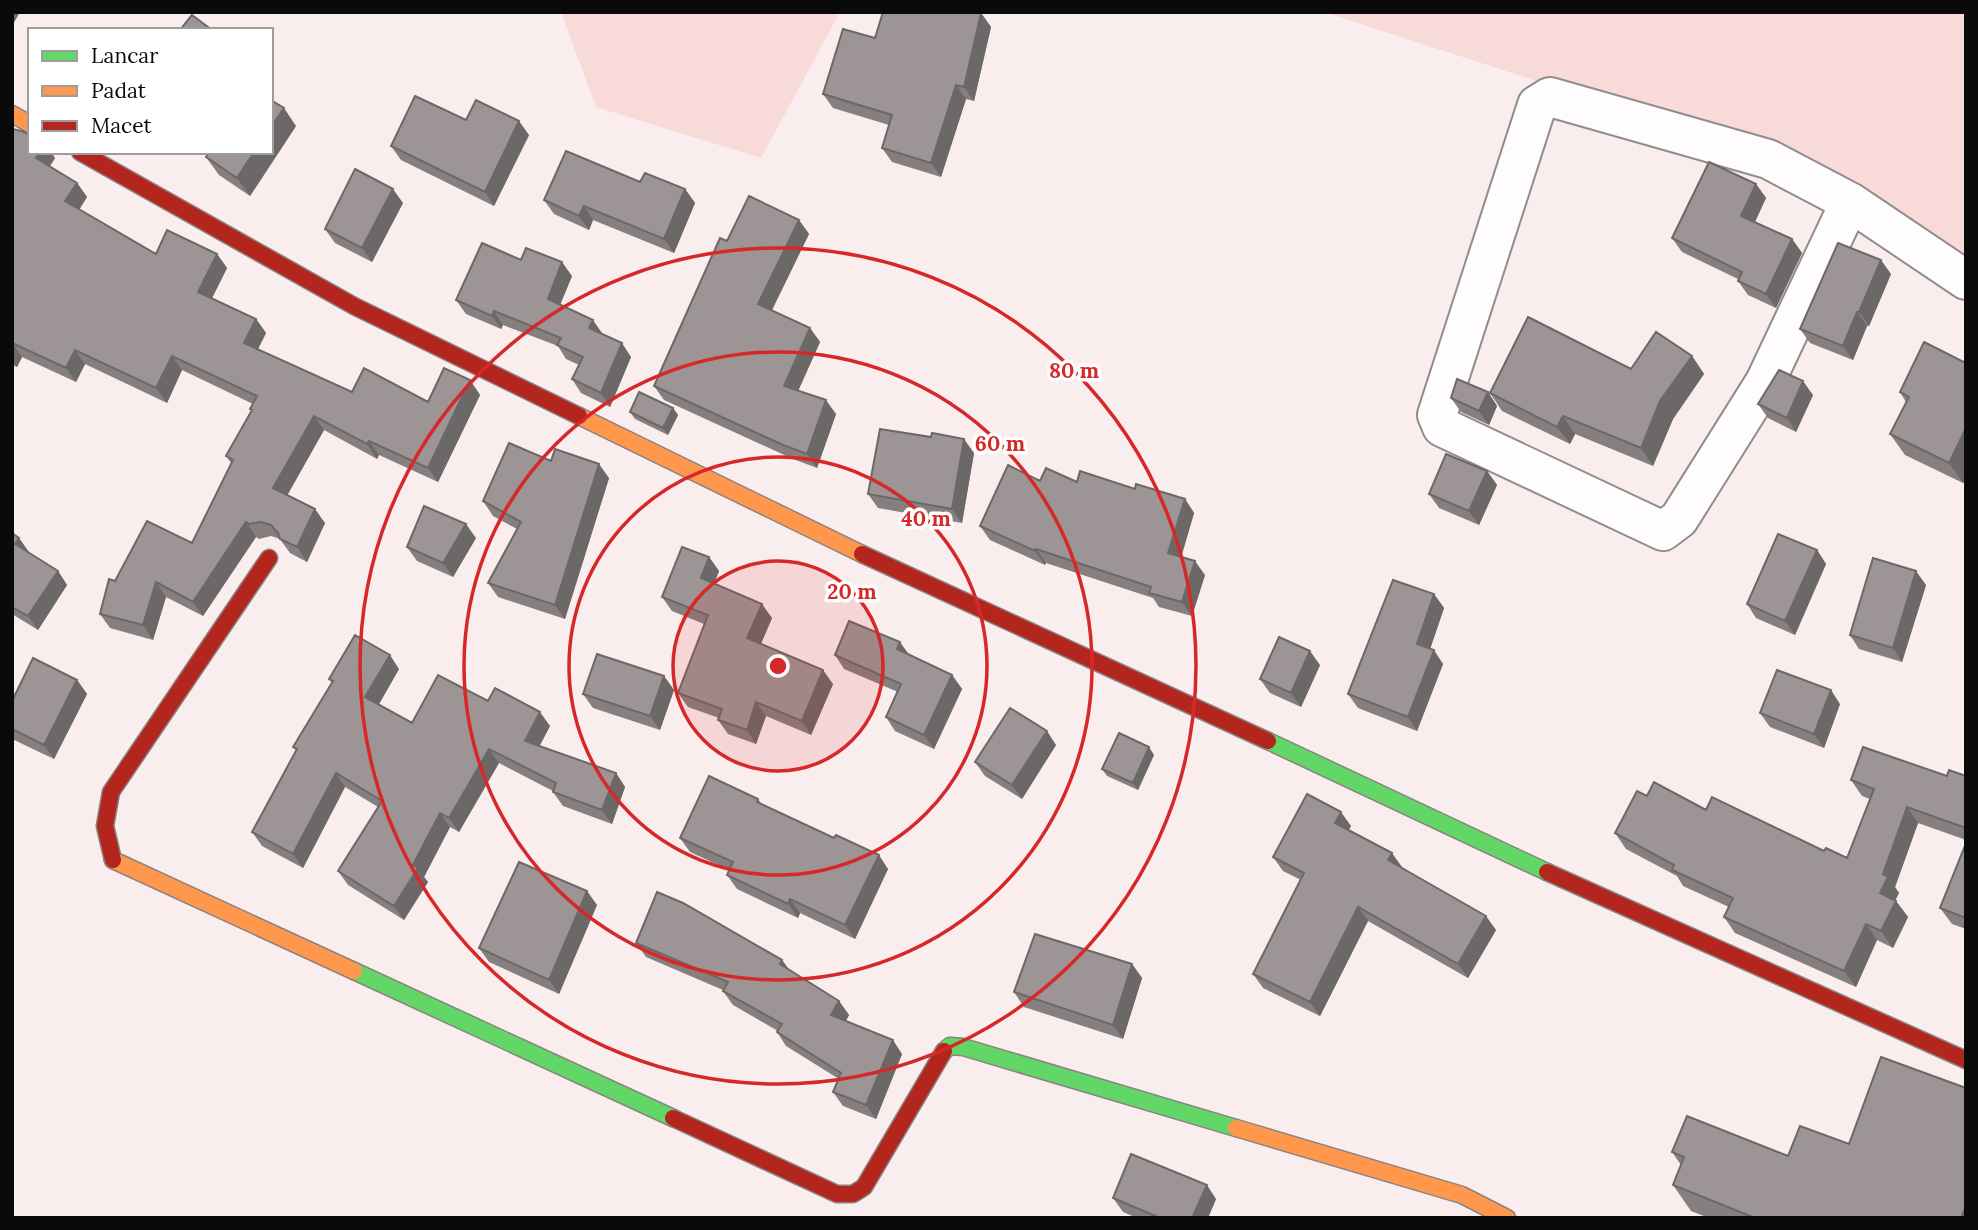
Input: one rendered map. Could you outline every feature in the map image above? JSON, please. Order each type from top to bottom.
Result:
[{"type":"street","points":[[1850,202],[1765,382],[1679,519],[1663,531],[1442,427],[1437,415],[1537,105],[1549,97],[1768,159],[1850,202],[1966,280]]},
{"type":"street","points":[[12,114],[28,123]]},
{"type":"street","points":[[83,154],[354,306],[862,554],[1196,706],[1488,846],[1966,1060]]},
{"type":"street","points":[[269,558],[111,792],[104,826],[112,860],[837,1194],[853,1194],[864,1187],[942,1053],[950,1046],[963,1047],[1462,1195],[1507,1218]]},
{"type":"shaded area","points":[[561,12],[840,12],[761,158],[596,107]]},
{"type":"shaded area","points":[[1324,12],[1966,12],[1966,279],[1832,177]]},
{"type":"building","points":[[883,12],[981,13],[964,87],[956,85],[931,163],[882,148],[892,115],[823,94],[843,29],[875,38]]},
{"type":"building","points":[[192,15],[209,28],[182,28]]},
{"type":"building","points":[[415,96],[466,120],[476,100],[519,121],[485,192],[391,146]]},
{"type":"building","points":[[273,101],[284,108],[273,124]]},
{"type":"building","points":[[12,129],[28,134],[28,154],[39,154],[36,158],[77,183],[65,201],[156,254],[167,230],[217,254],[198,292],[256,319],[244,343],[352,392],[364,368],[428,402],[444,368],[470,380],[428,468],[369,441],[367,444],[314,416],[273,488],[315,509],[297,547],[280,539],[271,525],[246,522],[193,602],[156,582],[143,625],[100,614],[109,579],[115,581],[147,521],[192,543],[233,460],[226,456],[257,396],[172,356],[156,388],[75,350],[66,368],[12,343]]},
{"type":"building","points":[[566,151],[640,182],[645,173],[685,189],[664,239],[584,206],[579,216],[544,200]]},
{"type":"building","points":[[208,154],[253,154],[237,178],[206,157]]},
{"type":"building","points":[[1709,162],[1756,184],[1741,216],[1792,239],[1766,294],[1738,281],[1742,272],[1672,238]]},
{"type":"building","points":[[355,169],[393,189],[362,248],[325,229]]},
{"type":"building","points":[[749,196],[799,220],[758,304],[810,328],[784,386],[826,400],[807,454],[654,386],[720,238],[727,241]]},
{"type":"building","points":[[482,243],[521,260],[526,248],[562,262],[548,299],[593,320],[589,328],[622,343],[601,393],[572,379],[583,357],[557,345],[561,338],[494,311],[492,316],[456,300]]},
{"type":"building","points":[[1838,243],[1881,260],[1843,346],[1800,329]]},
{"type":"building","points":[[1528,317],[1631,369],[1656,332],[1692,356],[1660,401],[1641,448],[1563,416],[1557,427],[1490,393]]},
{"type":"building","points":[[1924,342],[1966,363],[1966,428],[1949,463],[1890,434],[1909,397],[1900,392]]},
{"type":"building","points":[[1779,370],[1803,381],[1787,418],[1758,404]]},
{"type":"building","points":[[1457,379],[1488,392],[1479,411],[1451,398]]},
{"type":"building","points":[[639,392],[673,408],[663,428],[630,412]]},
{"type":"building","points":[[880,429],[931,437],[932,433],[964,439],[952,509],[868,494]]},
{"type":"building","points":[[509,443],[551,461],[555,449],[599,464],[555,605],[488,583],[521,522],[483,501]]},
{"type":"building","points":[[1446,454],[1487,471],[1469,511],[1429,494]]},
{"type":"building","points":[[1008,465],[1040,481],[1046,468],[1077,482],[1080,471],[1135,489],[1136,484],[1185,499],[1168,553],[1195,561],[1182,602],[1149,593],[1151,587],[1036,549],[1035,551],[980,526]]},
{"type":"building","points":[[424,506],[466,524],[443,563],[407,547]]},
{"type":"building","points":[[12,533],[19,538],[15,544],[58,571],[28,616],[12,607]]},
{"type":"building","points":[[1778,534],[1817,550],[1785,621],[1747,604]]},
{"type":"building","points":[[682,547],[709,557],[701,578],[762,604],[747,638],[823,670],[802,721],[756,702],[747,730],[718,720],[722,709],[678,693],[708,615],[662,597]]},
{"type":"building","points":[[1873,558],[1916,571],[1893,648],[1850,635]]},
{"type":"building","points":[[1393,580],[1434,594],[1417,644],[1434,650],[1408,717],[1348,694]]},
{"type":"building","points":[[849,621],[900,642],[897,649],[952,675],[924,735],[886,717],[901,684],[835,655]]},
{"type":"building","points":[[355,635],[390,655],[365,697],[412,723],[438,675],[488,701],[495,688],[540,712],[525,741],[616,773],[602,810],[553,792],[556,783],[489,749],[449,818],[440,813],[413,865],[418,868],[394,906],[338,871],[382,801],[336,773],[293,854],[252,832],[297,749],[293,747],[333,681],[329,679]]},
{"type":"building","points":[[1279,637],[1310,651],[1291,693],[1260,679]]},
{"type":"building","points":[[597,654],[664,676],[650,716],[583,694]]},
{"type":"building","points":[[33,658],[77,680],[44,745],[12,729],[12,701]]},
{"type":"building","points":[[1777,670],[1831,690],[1814,734],[1760,713]]},
{"type":"building","points":[[1010,708],[1047,731],[1012,785],[975,762]]},
{"type":"building","points":[[1119,733],[1149,747],[1133,783],[1102,769]]},
{"type":"building","points":[[1863,747],[1947,776],[1949,770],[1966,776],[1966,828],[1907,807],[1883,874],[1888,877],[1880,893],[1896,901],[1881,931],[1866,924],[1844,971],[1724,917],[1733,898],[1672,870],[1674,865],[1615,833],[1637,791],[1647,796],[1654,782],[1706,810],[1712,797],[1824,851],[1826,848],[1847,858],[1874,789],[1851,780]]},
{"type":"building","points":[[709,776],[834,838],[836,835],[879,855],[845,925],[790,899],[788,904],[727,875],[733,862],[680,838]]},
{"type":"building","points":[[1307,794],[1341,812],[1335,823],[1392,853],[1388,860],[1486,916],[1458,964],[1358,907],[1310,1002],[1253,974],[1304,873],[1273,857]]},
{"type":"building","points":[[1966,843],[1966,918],[1940,908]]},
{"type":"building","points":[[519,862],[587,891],[549,980],[479,948]]},
{"type":"building","points":[[657,892],[683,903],[782,960],[780,964],[839,1001],[831,1015],[893,1040],[866,1105],[833,1092],[841,1073],[777,1032],[782,1024],[723,991],[728,982],[636,943]]},
{"type":"building","points":[[1035,934],[1132,964],[1113,1025],[1014,992]]},
{"type":"building","points":[[1881,1057],[1966,1088],[1966,1206],[1961,1218],[1755,1218],[1673,1185],[1684,1157],[1672,1152],[1687,1116],[1788,1156],[1800,1126],[1849,1144]]},
{"type":"building","points":[[1131,1154],[1207,1185],[1192,1218],[1160,1218],[1113,1198]]},
{"type":"traffic: fast","points":[[1268,741],[1547,872]]},
{"type":"traffic: fast","points":[[354,971],[673,1118]]},
{"type":"traffic: fast","points":[[944,1051],[950,1046],[963,1047],[1236,1128]]},
{"type":"traffic: slow","points":[[12,114],[28,123]]},
{"type":"traffic: slow","points":[[579,416],[862,554]]},
{"type":"traffic: slow","points":[[113,860],[354,971]]},
{"type":"traffic: slow","points":[[1236,1128],[1462,1195],[1507,1218]]},
{"type":"traffic: jam","points":[[84,154],[354,306],[579,416]]},
{"type":"traffic: jam","points":[[862,554],[1268,741]]},
{"type":"traffic: jam","points":[[113,860],[105,826],[111,792],[269,558]]},
{"type":"traffic: jam","points":[[1547,872],[1966,1060]]},
{"type":"traffic: jam","points":[[673,1118],[837,1194],[853,1194],[864,1187],[944,1051]]}]
